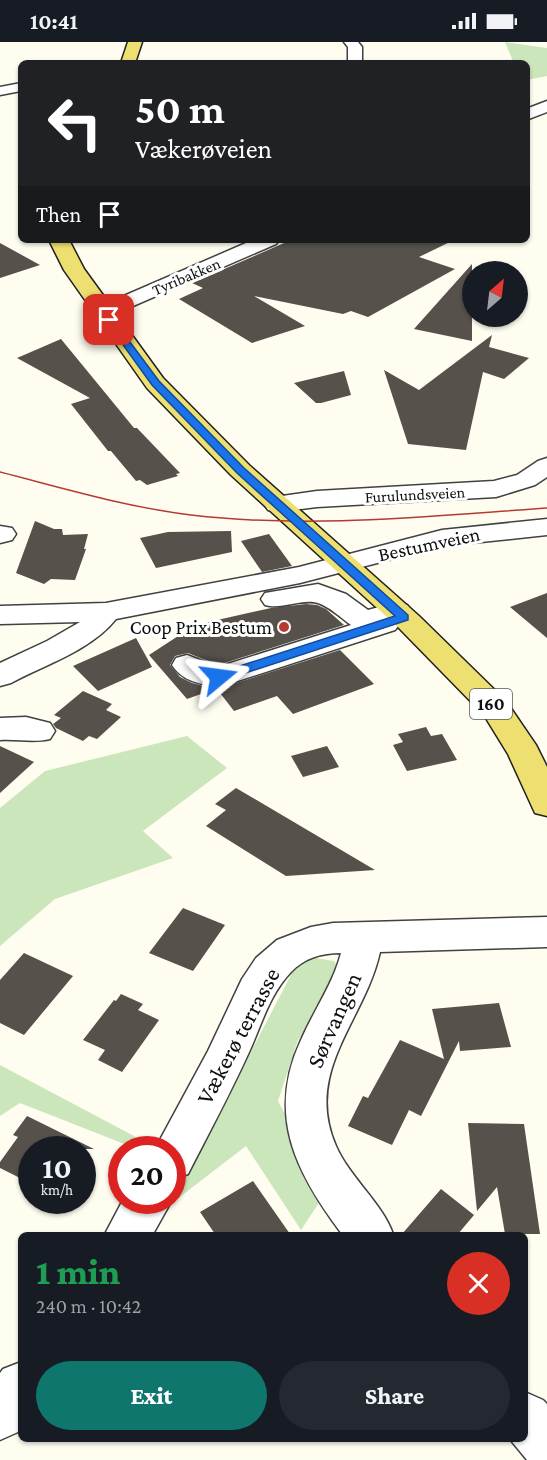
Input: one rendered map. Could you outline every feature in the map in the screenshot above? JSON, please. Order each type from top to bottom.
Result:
[{"type":"main road","points":[[129,60],[135,42]]},
{"type":"main road","name":"160","points":[[60,243],[74,270],[155,383],[240,470],[400,614],[478,690],[507,724],[532,769],[547,804]]},
{"type":"street","points":[[351,42],[355,47],[355,60]]},
{"type":"street","points":[[0,91],[18,88]]},
{"type":"street","points":[[530,113],[547,106]]},
{"type":"street","name":"Tyribakken","points":[[103,312],[261,243]]},
{"type":"street","name":"Furulundsveien","points":[[277,504],[317,499],[496,489],[526,480],[547,466]]},
{"type":"street","name":"Bestumveien","points":[[0,615],[106,612],[300,575],[442,538],[547,527]]},
{"type":"street","points":[[137,606],[150,620],[164,623],[318,593],[336,600],[364,621],[400,614]]},
{"type":"street","points":[[0,676],[82,634],[101,620],[106,612]]},
{"type":"street","points":[[187,665],[201,674],[219,677],[400,614]]},
{"type":"street","points":[[0,729],[26,728],[39,731]]},
{"type":"street","points":[[363,936],[547,932]]},
{"type":"street","name":"Vækerø terrasse","points":[[185,1136],[266,975],[273,967],[291,950],[313,941],[363,936]]},
{"type":"street","name":"Sørvangen","points":[[363,936],[356,976],[321,1042],[310,1070],[304,1099],[306,1122],[317,1151],[349,1209],[368,1232]]},
{"type":"street","points":[[129,1232],[140,1214]]},
{"type":"street","points":[[0,1414],[18,1391]]},
{"type":"street","points":[[528,1422],[547,1444]]},
{"type":"green space","points":[[505,42],[547,48],[547,76],[530,79],[530,60],[513,60]]},
{"type":"green space","points":[[187,736],[227,768],[143,831],[173,858],[55,899],[0,946],[0,808],[45,771]]},
{"type":"green space","points":[[310,957],[334,961],[341,972],[342,983],[298,1040],[278,1101],[326,1192],[301,1230],[246,1146],[186,1192],[186,1176],[292,973]]},
{"type":"green space","points":[[0,1065],[134,1136],[108,1138],[20,1103],[0,1116]]},
{"type":"building","points":[[0,243],[40,265],[0,278]]},
{"type":"building","points":[[284,243],[448,243],[419,257],[455,269],[368,317],[351,311],[343,314],[254,296],[305,326],[252,343],[179,299],[203,288],[192,283]]},
{"type":"building","points":[[462,275],[462,327],[472,327],[472,341],[414,329]]},
{"type":"building","points":[[492,335],[489,347],[529,358],[504,379],[483,372],[466,450],[408,444],[384,370],[419,390]]},
{"type":"building","points":[[61,339],[134,428],[137,428],[180,473],[176,474],[178,476],[147,485],[140,480],[136,481],[111,451],[108,451],[71,404],[90,398],[17,358]]},
{"type":"building","points":[[344,371],[351,395],[321,403],[316,403],[294,383]]},
{"type":"building","points":[[35,521],[54,529],[62,529],[63,535],[88,534],[84,549],[86,549],[75,580],[51,579],[44,584],[16,573]]},
{"type":"building","points":[[231,531],[232,552],[156,568],[140,538],[168,532]]},
{"type":"building","points":[[269,534],[292,566],[262,572],[241,541]]},
{"type":"building","points":[[547,593],[547,638],[510,607]]},
{"type":"building","points":[[306,604],[326,609],[344,625],[218,665],[188,653],[175,656],[170,665],[180,677],[215,689],[187,699],[149,655],[195,625],[271,608]]},
{"type":"building","points":[[136,638],[152,667],[98,691],[73,666]]},
{"type":"building","points":[[340,650],[374,684],[293,714],[277,696],[234,711],[217,689]]},
{"type":"building","points":[[83,691],[112,704],[106,710],[121,717],[97,739],[89,736],[83,741],[56,728],[53,724],[61,718],[54,715]]},
{"type":"building","points":[[426,727],[431,736],[442,734],[457,760],[407,771],[393,745],[403,742],[398,734]]},
{"type":"building","points":[[0,746],[34,762],[0,793]]},
{"type":"building","points":[[327,746],[339,767],[303,777],[291,756]]},
{"type":"building","points":[[236,788],[375,870],[286,876],[206,826],[226,810],[215,804]]},
{"type":"building","points":[[183,908],[225,925],[193,971],[149,953]]},
{"type":"building","points":[[24,953],[73,976],[24,1035],[0,1023],[0,980]]},
{"type":"building","points":[[121,994],[143,1004],[138,1010],[159,1020],[122,1072],[98,1060],[105,1050],[83,1040]]},
{"type":"building","points":[[499,1003],[511,1047],[460,1051],[459,1041],[421,1116],[409,1110],[392,1145],[348,1126],[363,1096],[368,1098],[400,1040],[444,1059],[432,1009]]},
{"type":"building","points":[[27,1116],[68,1136],[18,1137],[13,1135]]},
{"type":"building","points":[[468,1123],[524,1124],[540,1234],[505,1232],[497,1187],[477,1211]]},
{"type":"building","points":[[18,1137],[18,1177],[0,1168],[0,1162]]},
{"type":"building","points":[[253,1181],[289,1232],[214,1232],[200,1212]]},
{"type":"building","points":[[441,1189],[474,1215],[460,1232],[404,1232]]},
{"type":"tram line","points":[[0,472],[143,507],[235,519],[369,520],[547,508]]},
{"type":"place","name":"Coop Prix Bestum","points":[[284,627]]},
{"type":"route","points":[[109,320],[155,383],[240,470],[404,617],[219,677]]}]
